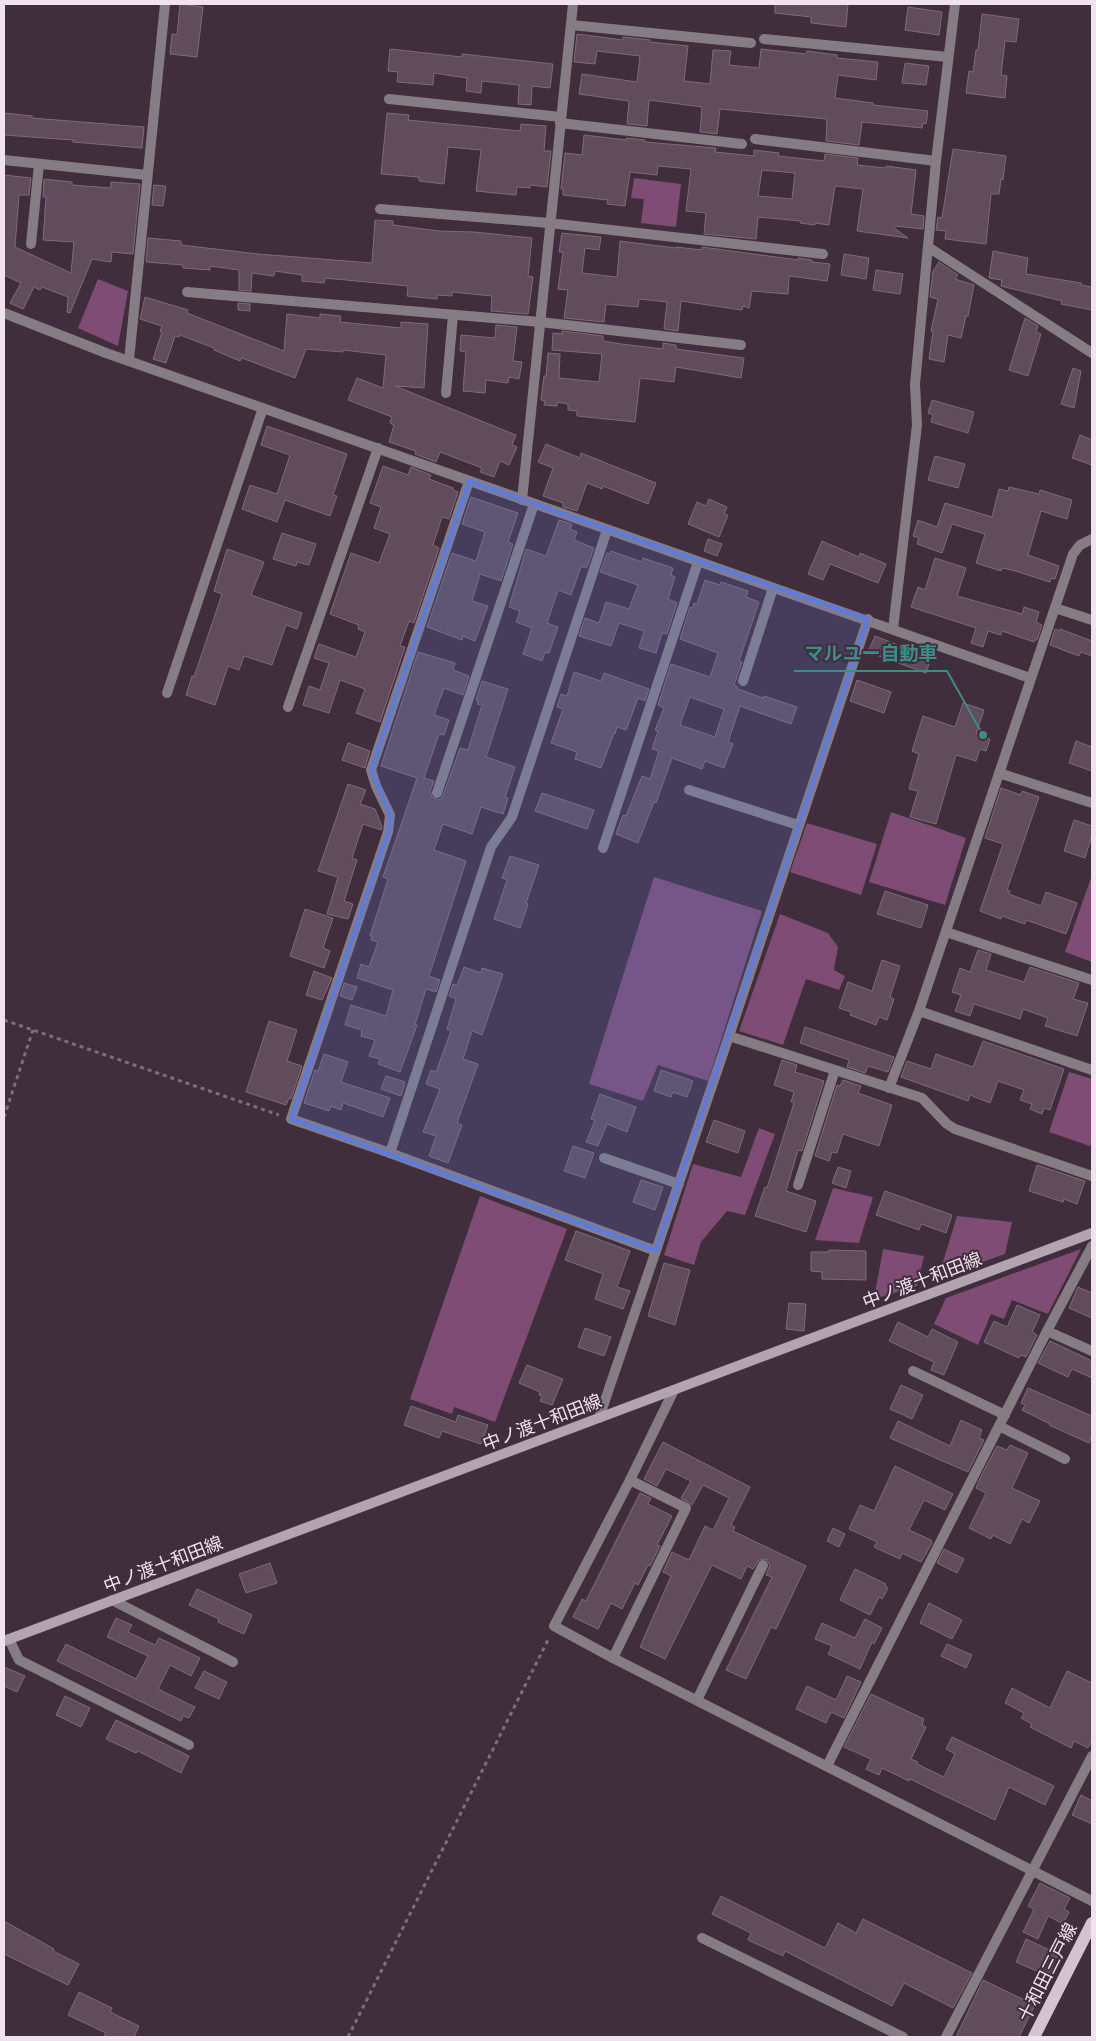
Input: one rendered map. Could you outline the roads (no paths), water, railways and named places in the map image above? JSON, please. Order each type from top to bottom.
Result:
[{"type":"main road","name":"中ノ渡十和田線","points":[[6,1640],[1092,1233]]},
{"type":"main road","name":"十和田三戸線","points":[[1034,2037],[1092,1923]]},
{"type":"street","points":[[130,360],[165,4]]},
{"type":"street","points":[[522,500],[572,4]]},
{"type":"street","points":[[893,629],[917,425],[915,384],[936,161],[955,4]]},
{"type":"street","points":[[571,25],[751,43]]},
{"type":"street","points":[[764,39],[948,57]]},
{"type":"street","points":[[389,100],[742,144]]},
{"type":"street","points":[[755,139],[936,161]]},
{"type":"street","points":[[4,160],[147,175]]},
{"type":"street","points":[[31,244],[39,164]]},
{"type":"street","points":[[380,209],[549,223],[822,254]]},
{"type":"street","points":[[928,246],[1092,354]]},
{"type":"street","points":[[188,292],[540,322],[740,345]]},
{"type":"street","points":[[4,313],[469,482],[773,588],[868,619],[1030,678]]},
{"type":"street","points":[[446,393],[453,315]]},
{"type":"street","points":[[167,693],[263,408]]},
{"type":"street","points":[[288,707],[378,448]]},
{"type":"street","points":[[469,482],[371,770],[390,816],[388,832],[291,1119],[656,1251]]},
{"type":"street","points":[[437,793],[534,504]]},
{"type":"street","points":[[390,1154],[492,847],[512,817],[607,530]]},
{"type":"street","points":[[889,1088],[919,1011],[1073,554],[1080,546],[1092,539]]},
{"type":"street","points":[[603,848],[698,562]]},
{"type":"street","points":[[743,681],[773,588]]},
{"type":"street","points":[[1055,608],[1092,620]]},
{"type":"street","points":[[599,1418],[868,619]]},
{"type":"street","points":[[999,773],[1092,803]]},
{"type":"street","points":[[689,790],[798,825]]},
{"type":"street","points":[[946,932],[1092,980]]},
{"type":"street","points":[[919,1011],[1092,1070]]},
{"type":"street","points":[[729,1036],[922,1098],[947,1124],[955,1129],[1092,1176]]},
{"type":"street","points":[[798,1185],[835,1070]]},
{"type":"street","points":[[604,1158],[679,1184]]},
{"type":"street","points":[[827,1766],[1092,1246]]},
{"type":"street","points":[[1047,1331],[1092,1352]]},
{"type":"street","points":[[913,1371],[1005,1415]]},
{"type":"street","points":[[674,1390],[630,1480],[554,1626],[613,1658],[1092,1901]]},
{"type":"street","points":[[999,1426],[1065,1459]]},
{"type":"street","points":[[613,1658],[686,1508],[630,1480]]},
{"type":"street","points":[[697,1700],[763,1565]]},
{"type":"street","points":[[112,1600],[233,1662]]},
{"type":"street","points":[[6,1640],[19,1660],[190,1745]]},
{"type":"street","points":[[946,2037],[1092,1756]]},
{"type":"street","points":[[702,1938],[903,2037]]},
{"type":"place","name":"マルユー自動車","points":[[983,735]]}]
